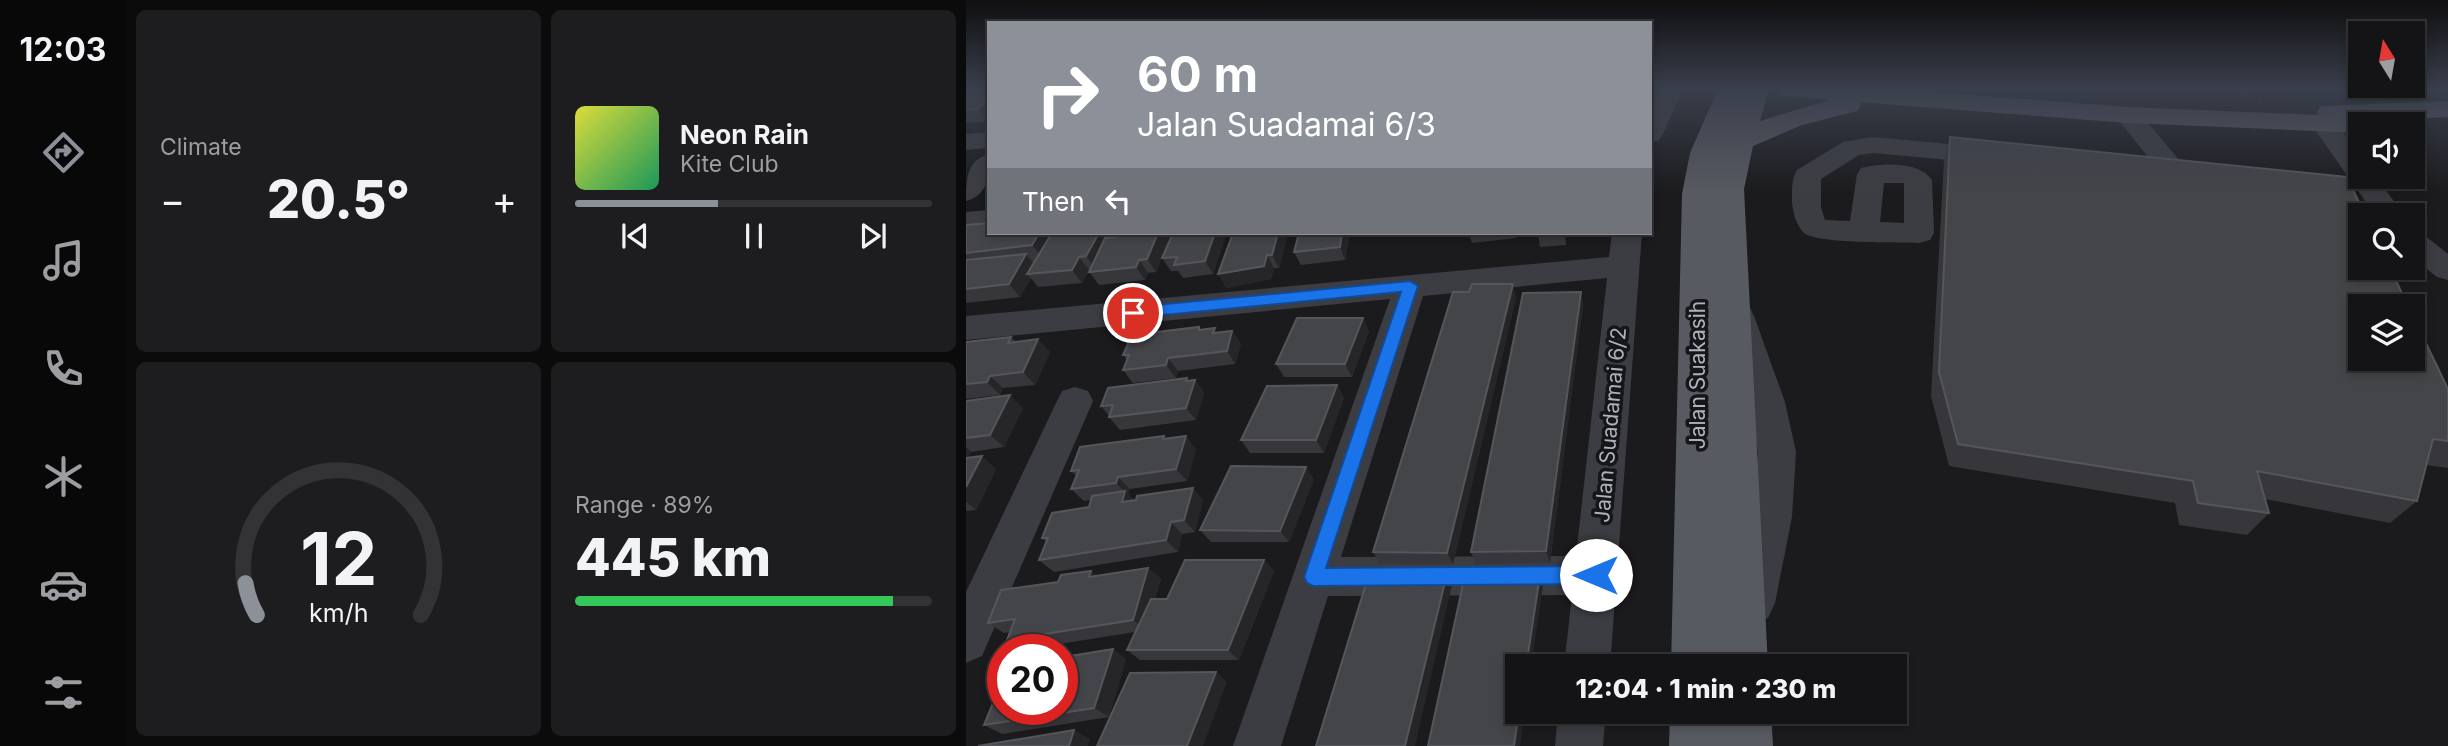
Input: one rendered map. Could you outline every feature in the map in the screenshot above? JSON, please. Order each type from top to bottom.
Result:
[{"type":"main road","name":"Jalan Suakasih","points":[[1696,654],[1698,194],[1705,153],[1717,124]]},
{"type":"main road","name":"Jalan Suakasih","points":[[1731,293],[1729,188],[1733,163],[1745,124]]},
{"type":"main road","points":[[1740,141],[1774,124]]},
{"type":"main road","points":[[2320,124],[2348,125]]},
{"type":"main road","points":[[1696,724],[1696,746]]},
{"type":"main road","points":[[1745,724],[1746,746]]},
{"type":"street","points":[[2135,124],[2175,173]]},
{"type":"street","points":[[2324,124],[2348,158]]},
{"type":"street","points":[[966,142],[987,140]]},
{"type":"street","points":[[1864,229],[1821,230],[1812,227],[1808,220],[1807,176],[1852,148],[1873,145],[2024,159]]},
{"type":"street","points":[[966,192],[987,165]]},
{"type":"street","points":[[2134,169],[2202,176]]},
{"type":"street","points":[[966,221],[987,219]]},
{"type":"street","points":[[966,328],[1410,286],[1626,249]]},
{"type":"street","name":"Jalan Suadamai 6/2","points":[[1588,654],[1626,249]]},
{"type":"street","points":[[2425,254],[2448,270]]},
{"type":"street","points":[[1257,746],[1410,286]]},
{"type":"street","points":[[1731,293],[1774,432],[1777,465],[1773,503],[1744,654]]},
{"type":"street","points":[[967,635],[1074,401]]},
{"type":"street","points":[[1313,577],[1596,575]]},
{"type":"street","points":[[1579,746],[1582,724]]},
{"type":"building","points":[[1950,137],[2347,177],[2348,189],[2353,189],[2359,203],[2348,203],[2348,280],[2396,280],[2402,294],[2348,294],[2348,371],[2425,371],[2425,341],[2448,389],[2448,441],[2433,439],[2417,501],[2257,471],[2269,513],[2198,503],[2193,481],[1958,444],[1939,372]]},
{"type":"building","points":[[987,223],[987,235],[1038,235],[1032,245],[966,253],[966,225]]},
{"type":"building","points":[[1051,235],[1098,235],[1086,256],[1079,257],[1072,270],[1027,274]]},
{"type":"building","points":[[1157,235],[1147,259],[1139,260],[1136,267],[1089,272],[1105,238]]},
{"type":"building","points":[[1172,235],[1214,235],[1205,261],[1174,265],[1177,257],[1162,258]]},
{"type":"building","points":[[1232,235],[1277,235],[1272,255],[1267,255],[1264,266],[1218,274]]},
{"type":"building","points":[[1298,235],[1342,235],[1340,247],[1294,252]]},
{"type":"building","points":[[1026,254],[1009,284],[966,289],[966,260]]},
{"type":"building","points":[[1472,284],[1513,284],[1447,553],[1373,552],[1453,292],[1469,292]]},
{"type":"building","points":[[1581,292],[1546,551],[1471,552],[1523,293]]},
{"type":"building","points":[[1297,318],[1363,318],[1345,364],[1276,364]]},
{"type":"building","points":[[1199,327],[1199,330],[1215,328],[1213,333],[1232,331],[1227,351],[1168,358],[1166,365],[1123,370],[1129,355],[1123,355],[1132,335]]},
{"type":"building","points":[[1011,337],[1008,343],[1038,339],[1023,372],[990,376],[987,382],[966,384],[966,342]]},
{"type":"building","points":[[1187,378],[1186,381],[1195,380],[1186,408],[1109,417],[1113,405],[1101,406],[1108,388]]},
{"type":"building","points":[[1337,385],[1316,440],[1241,440],[1267,386]]},
{"type":"building","points":[[1010,395],[990,435],[966,438],[966,401]]},
{"type":"building","points":[[1164,436],[1163,439],[1186,436],[1176,469],[1118,477],[1116,483],[1071,489],[1079,470],[1071,471],[1080,447]]},
{"type":"building","points":[[982,456],[966,487],[966,458]]},
{"type":"building","points":[[1231,466],[1306,467],[1280,531],[1200,530]]},
{"type":"building","points":[[1193,488],[1184,520],[1171,522],[1166,540],[1039,560],[1048,538],[1042,538],[1052,513],[1089,507],[1092,496],[1125,491],[1122,502],[1136,500],[1137,496]]},
{"type":"building","points":[[1185,560],[1264,560],[1228,650],[1127,650],[1151,599],[1167,599]]},
{"type":"building","points":[[1148,568],[1133,620],[1045,634],[1009,634],[1015,619],[988,623],[1001,590],[1058,582],[1061,575],[1091,571],[1089,577]]},
{"type":"building","points":[[1369,574],[1447,574],[1405,746],[1316,746]]},
{"type":"building","points":[[1465,575],[1540,575],[1528,654],[1505,654],[1505,724],[1517,724],[1514,746],[1428,746]]},
{"type":"building","points":[[1113,649],[1094,708],[1078,710],[1078,655]]},
{"type":"building","points":[[1216,672],[1187,746],[1097,746],[1130,673]]},
{"type":"building","points":[[1074,730],[1069,746],[978,746]]},
{"type":"route","points":[[1133,313],[1410,286],[1313,577],[1596,575]]}]
